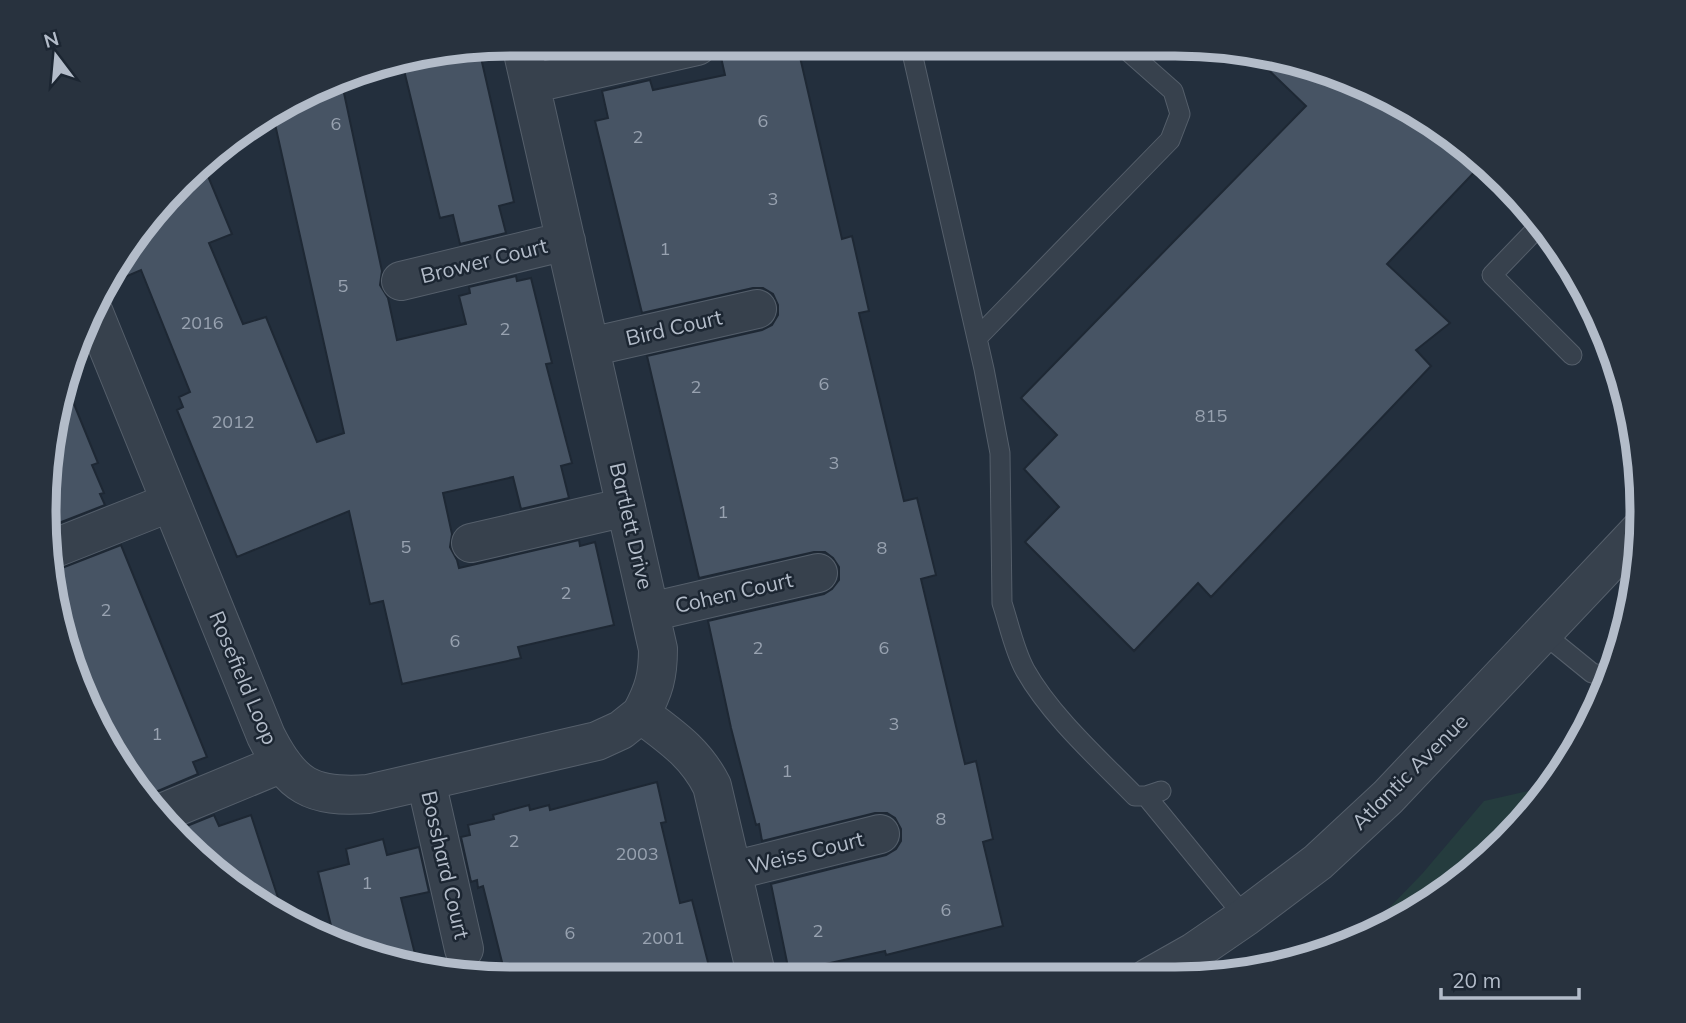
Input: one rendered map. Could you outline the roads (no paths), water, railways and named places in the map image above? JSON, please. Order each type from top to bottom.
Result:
[{"type":"street","name":"Bartlett Drive","points":[[524,56],[658,649],[658,673],[652,694],[641,714]]},
{"type":"street","points":[[530,84],[653,56]]},
{"type":"street","name":"Brower Court","points":[[401,281],[566,241]]},
{"type":"street","name":"Bird Court","points":[[590,346],[757,309]]},
{"type":"street","name":"Rosefield Loop","points":[[98,322],[266,736],[280,764],[296,780],[318,792],[343,796],[368,794],[597,741],[621,730],[641,714]]},
{"type":"street","points":[[58,547],[171,502]]},
{"type":"street","points":[[471,543],[626,507]]},
{"type":"street","name":"Atlantic Avenue","points":[[1167,967],[1245,917],[1318,862],[1388,797],[1629,542]]},
{"type":"street","name":"Cohen Court","points":[[650,612],[818,573]]},
{"type":"street","points":[[641,714],[687,749],[703,767],[712,786],[754,967]]},
{"type":"street","points":[[168,810],[280,764]]},
{"type":"street","name":"Bosshard Court","points":[[426,781],[464,950]]},
{"type":"street","name":"Weiss Court","points":[[732,871],[880,834]]},
{"type":"lane","points":[[913,56],[977,338],[1000,453],[1002,603],[1024,669],[1066,726],[1135,796],[1154,794],[1245,917]]},
{"type":"lane","points":[[977,338],[1170,140],[1180,114],[1173,91],[1133,56]]},
{"type":"lane","points":[[1534,231],[1492,275],[1572,355]]},
{"type":"lane","points":[[1544,634],[1591,673],[1599,675]]}]
